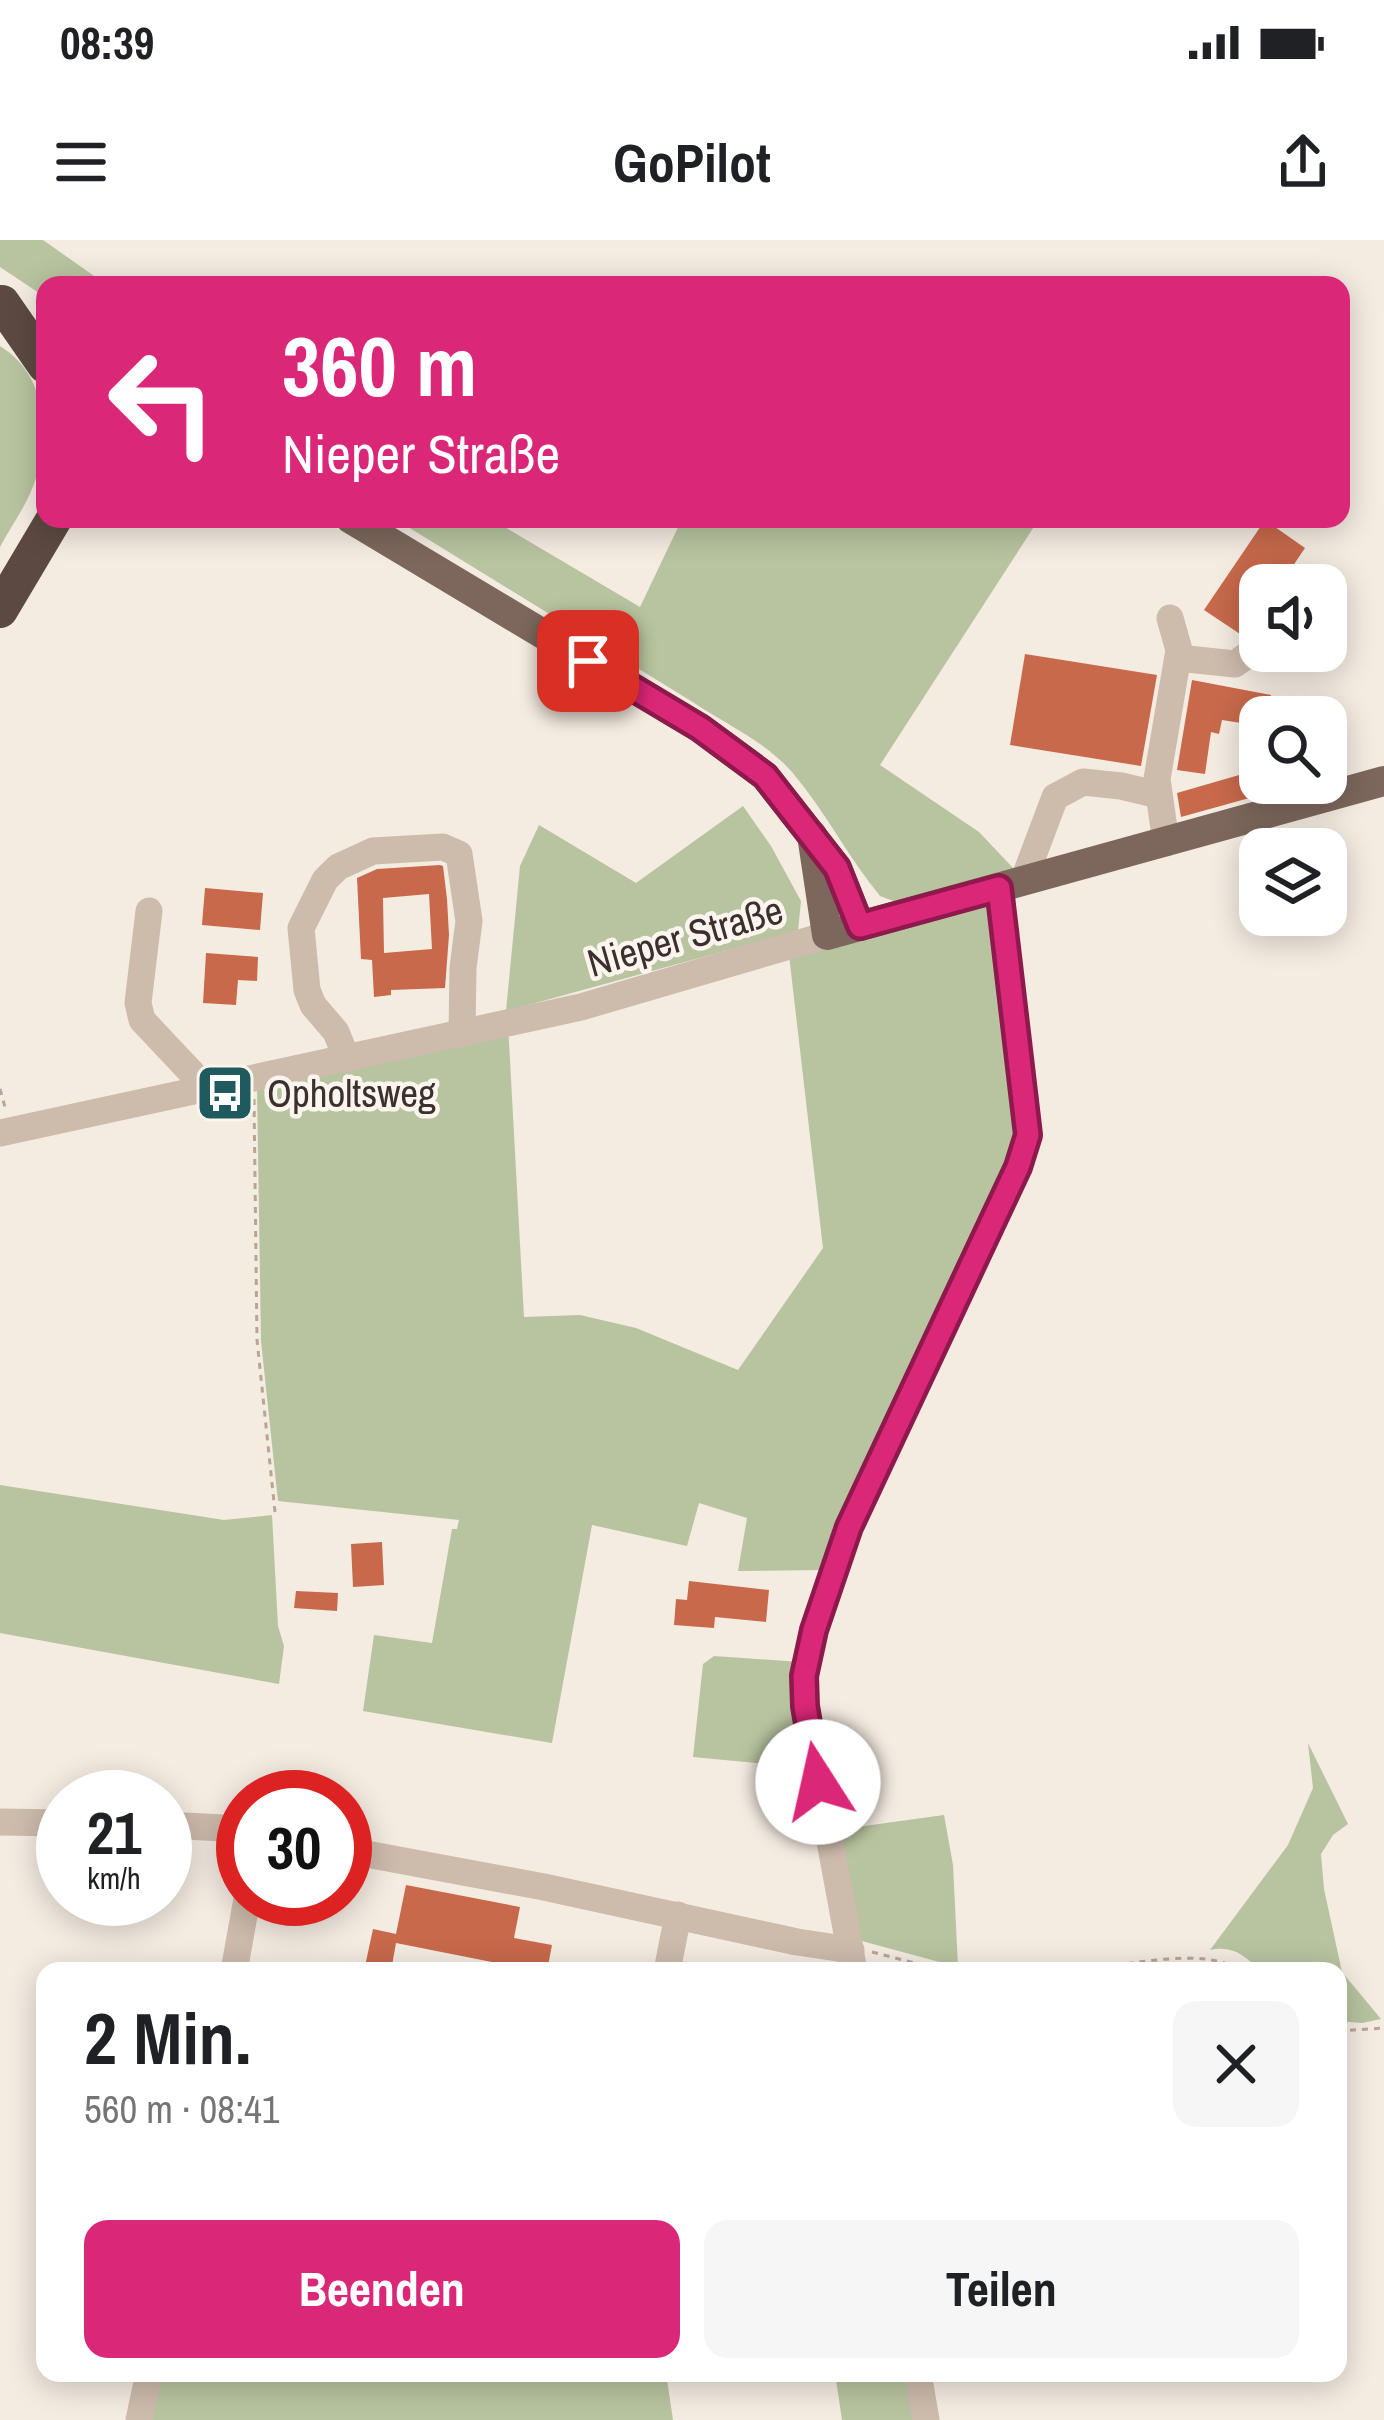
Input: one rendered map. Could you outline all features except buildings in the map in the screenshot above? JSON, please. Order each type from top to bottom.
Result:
[{"type":"highway","points":[[1,302],[36,351]]},
{"type":"highway","points":[[0,590],[36,520]]},
{"type":"highway","points":[[0,610],[49,528]]},
{"type":"main road","points":[[1,302],[36,323]]},
{"type":"main road","points":[[367,528],[734,751],[765,776],[837,868],[860,926]]},
{"type":"main road","name":"Nieper Straße","points":[[827,935],[1384,782]]},
{"type":"main road","points":[[812,835],[827,935]]},
{"type":"street","points":[[1166,843],[1156,779],[1180,650],[1170,618]]},
{"type":"street","points":[[1178,658],[1239,661]]},
{"type":"street","points":[[372,1855],[677,1915],[797,1942],[853,1961],[805,1706],[804,1676],[814,1630],[849,1527],[1018,1167],[1028,1135],[1011,885],[1055,797],[1083,782],[1159,795]]},
{"type":"street","points":[[346,1059],[336,1032],[307,990],[301,928],[325,880],[338,867],[373,851],[443,848],[459,854],[470,921],[463,968],[462,1034]]},
{"type":"street","points":[[148,911],[138,1003],[142,1020],[207,1089]]},
{"type":"street","name":"Nieper Straße","points":[[2,1141],[207,1089],[580,1006],[827,935]]},
{"type":"street","points":[[0,1822],[36,1823]]},
{"type":"street","points":[[669,1962],[677,1915]]},
{"type":"street","points":[[236,1962],[242,1926]]},
{"type":"street","points":[[139,2420],[147,2382]]},
{"type":"street","points":[[920,2382],[926,2420]]},
{"type":"path","points":[[254,1079],[257,1340],[275,1512]]},
{"type":"path","points":[[853,1961],[876,1952],[913,1962]]},
{"type":"path","points":[[1178,1962],[1222,1962]]},
{"type":"path","points":[[1347,2030],[1384,2028]]},
{"type":"green space","points":[[0,240],[43,240],[94,276],[36,276],[36,291],[0,267]]},
{"type":"green space","points":[[0,346],[28,374],[36,391],[36,476],[0,547]]},
{"type":"green space","points":[[410,528],[506,528],[640,607],[678,528],[1033,528],[880,765],[979,832],[1014,869],[899,903],[880,896],[792,772],[744,734]]},
{"type":"green space","points":[[743,806],[801,901],[798,931],[506,1011],[520,866],[539,825],[636,883]]},
{"type":"green space","points":[[990,902],[1022,1123],[1012,1163],[826,1570],[738,1571],[747,1518],[699,1503],[687,1546],[592,1525],[552,1743],[363,1711],[374,1635],[432,1643],[452,1529],[457,1529],[459,1520],[278,1501],[261,1341],[257,1088],[508,1024],[524,1317],[580,1315],[636,1328],[738,1370],[823,1248],[789,955]]},
{"type":"green space","points":[[0,1485],[224,1520],[272,1515],[278,1626],[284,1646],[279,1684],[0,1633]]},
{"type":"green space","points":[[714,1656],[800,1662],[808,1768],[693,1757],[703,1664]]},
{"type":"green space","points":[[1308,1743],[1348,1824],[1333,1835],[1321,1854],[1340,1962],[1251,1962],[1225,1949],[1210,1950],[1288,1845],[1313,1788]]},
{"type":"green space","points":[[944,1815],[953,1865],[958,1962],[939,1962],[858,1940],[835,1830]]},
{"type":"green space","points":[[1347,1978],[1381,2019],[1347,2022]]},
{"type":"green space","points":[[150,2382],[667,2382],[673,2420],[141,2420]]},
{"type":"green space","points":[[836,2382],[911,2382],[917,2420],[842,2420]]},
{"type":"place","name":"Opholtsweg","points":[[225,1093]]},
{"type":"route","points":[[588,661],[700,728],[765,776],[837,868],[860,926],[999,888],[1028,1135],[1018,1167],[849,1527],[814,1630],[804,1676],[818,1782]]}]
